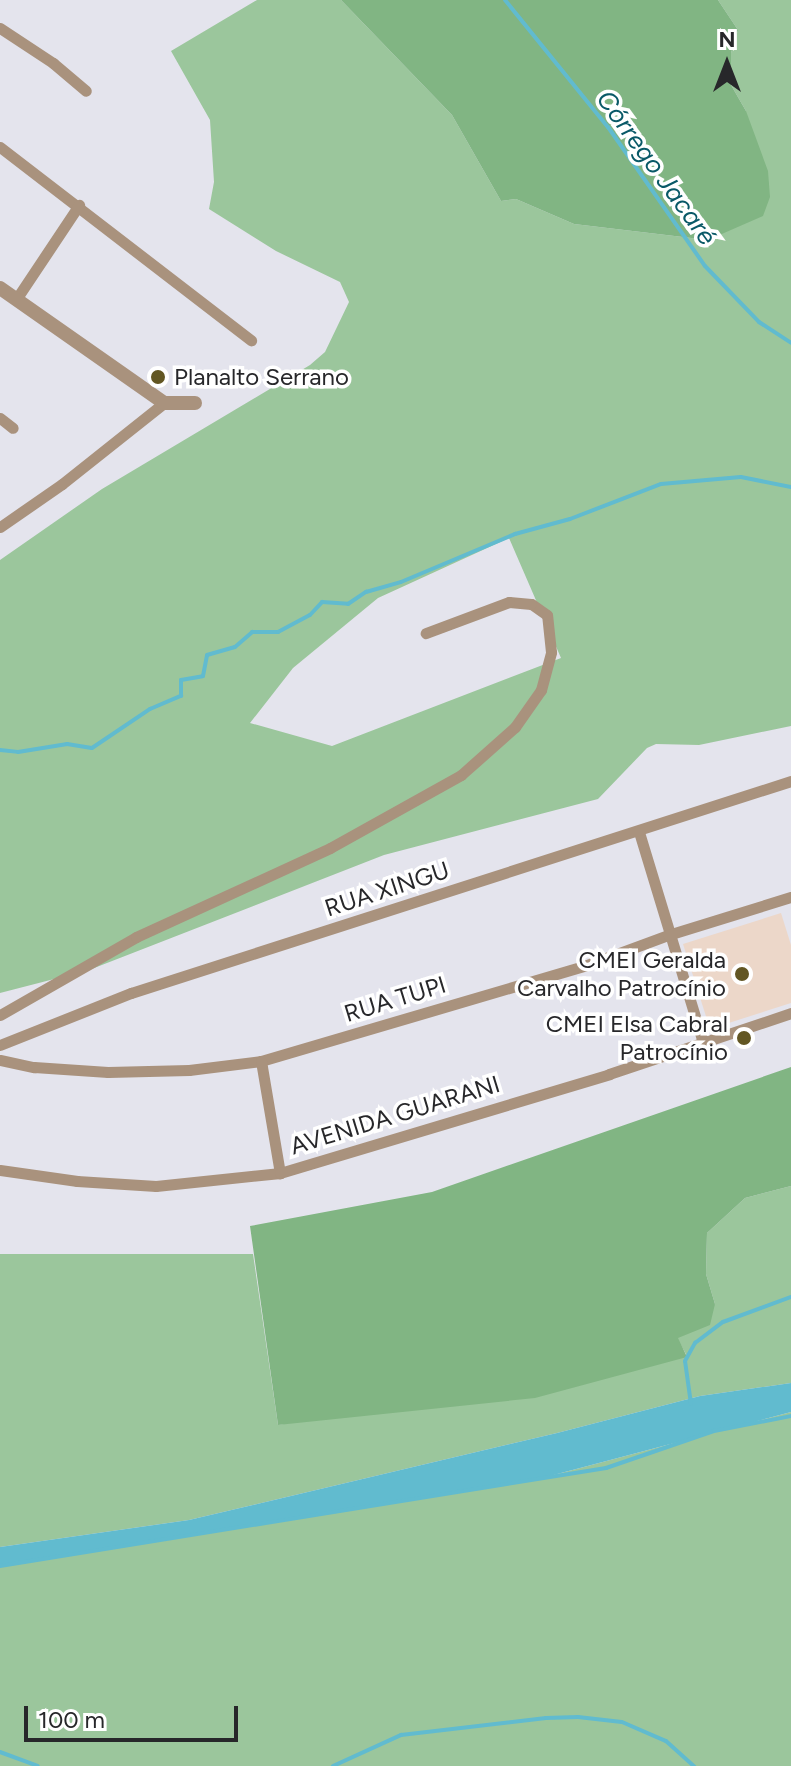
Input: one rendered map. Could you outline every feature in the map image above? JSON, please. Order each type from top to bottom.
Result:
[{"type":"street","points":[[0,28],[53,63],[86,91]]},
{"type":"street","points":[[0,147],[251,340]]},
{"type":"street","points":[[17,298],[79,205]]},
{"type":"street","points":[[0,288],[164,403],[195,403]]},
{"type":"street","points":[[0,527],[62,484],[164,403]]},
{"type":"street","points":[[0,418],[13,428]]},
{"type":"street","points":[[0,1015],[136,937],[330,848],[461,775],[515,727],[541,690],[551,652],[547,615],[531,604],[509,602],[426,633]]},
{"type":"street","name":"RUA XINGU","points":[[0,1045],[131,993],[791,781]]},
{"type":"street","points":[[639,832],[703,1043]]},
{"type":"street","name":"RUA TUPI","points":[[0,1060],[34,1067],[108,1072],[189,1070],[261,1061],[587,965],[668,935],[791,897]]},
{"type":"street","name":"AVENIDA GUARANI","points":[[0,1170],[77,1181],[156,1186],[280,1173],[791,1013]]},
{"type":"street","points":[[261,1061],[280,1173]]},
{"type":"shaded area","name":"CMEI Geralda Carvalho Patrocínio","points":[[781,913],[791,945],[791,1003],[710,1029],[683,944]]},
{"type":"green space","points":[[257,0],[341,0],[452,115],[501,201],[516,199],[574,224],[708,240],[746,111],[731,85],[731,53],[738,30],[718,0],[791,0],[791,726],[699,745],[656,744],[647,748],[598,799],[384,855],[89,970],[0,993],[0,560],[102,489],[310,365],[325,352],[349,302],[340,282],[276,251],[209,209],[214,182],[210,120],[171,51]],"holes":[[[509,538],[561,658],[332,746],[250,723],[293,668],[378,598]]]},
{"type":"green space","points":[[341,0],[718,0],[738,30],[731,53],[731,85],[746,111],[768,171],[770,197],[763,216],[708,240],[574,224],[516,199],[501,201],[452,115]]},
{"type":"green space","points":[[791,1067],[791,1186],[745,1198],[707,1233],[706,1274],[715,1304],[710,1325],[678,1338],[687,1357],[535,1398],[278,1425],[250,1226],[432,1192]]},
{"type":"green space","points":[[791,1186],[791,1383],[700,1396],[189,1520],[0,1547],[0,1254],[253,1254],[278,1425],[687,1356],[677,1338],[715,1304],[706,1274],[707,1233],[745,1198]]},
{"type":"green space","points":[[791,1412],[791,1766],[0,1766],[0,1565],[546,1477]]},
{"type":"water","points":[[791,1383],[791,1412],[546,1477],[0,1565],[0,1547],[189,1520],[700,1396]]},
{"type":"waterway","name":"Córrego Jacaré","points":[[505,0],[608,127],[705,266],[759,322],[791,343]]},
{"type":"waterway","points":[[0,750],[18,752],[67,744],[92,748],[150,709],[181,696],[181,680],[203,676],[207,655],[235,647],[252,632],[278,632],[310,615],[322,602],[348,604],[366,592],[401,582],[515,534],[570,519],[661,484],[741,477],[791,487]]},
{"type":"waterway","points":[[691,1404],[685,1361],[695,1343],[723,1322],[791,1297]]},
{"type":"waterway","points":[[0,1566],[606,1468],[714,1431],[791,1416]]},
{"type":"waterway","points":[[333,1766],[401,1735],[578,1717],[622,1722],[666,1741],[694,1766]]},
{"type":"waterway","points":[[0,1752],[38,1766]]},
{"type":"place","name":"Planalto Serrano","points":[[158,377]]},
{"type":"place","name":"CMEI Geralda Carvalho Patrocínio","points":[[742,974]]},
{"type":"place","name":"CMEI Elsa Cabral Patrocínio","points":[[744,1038]]}]
